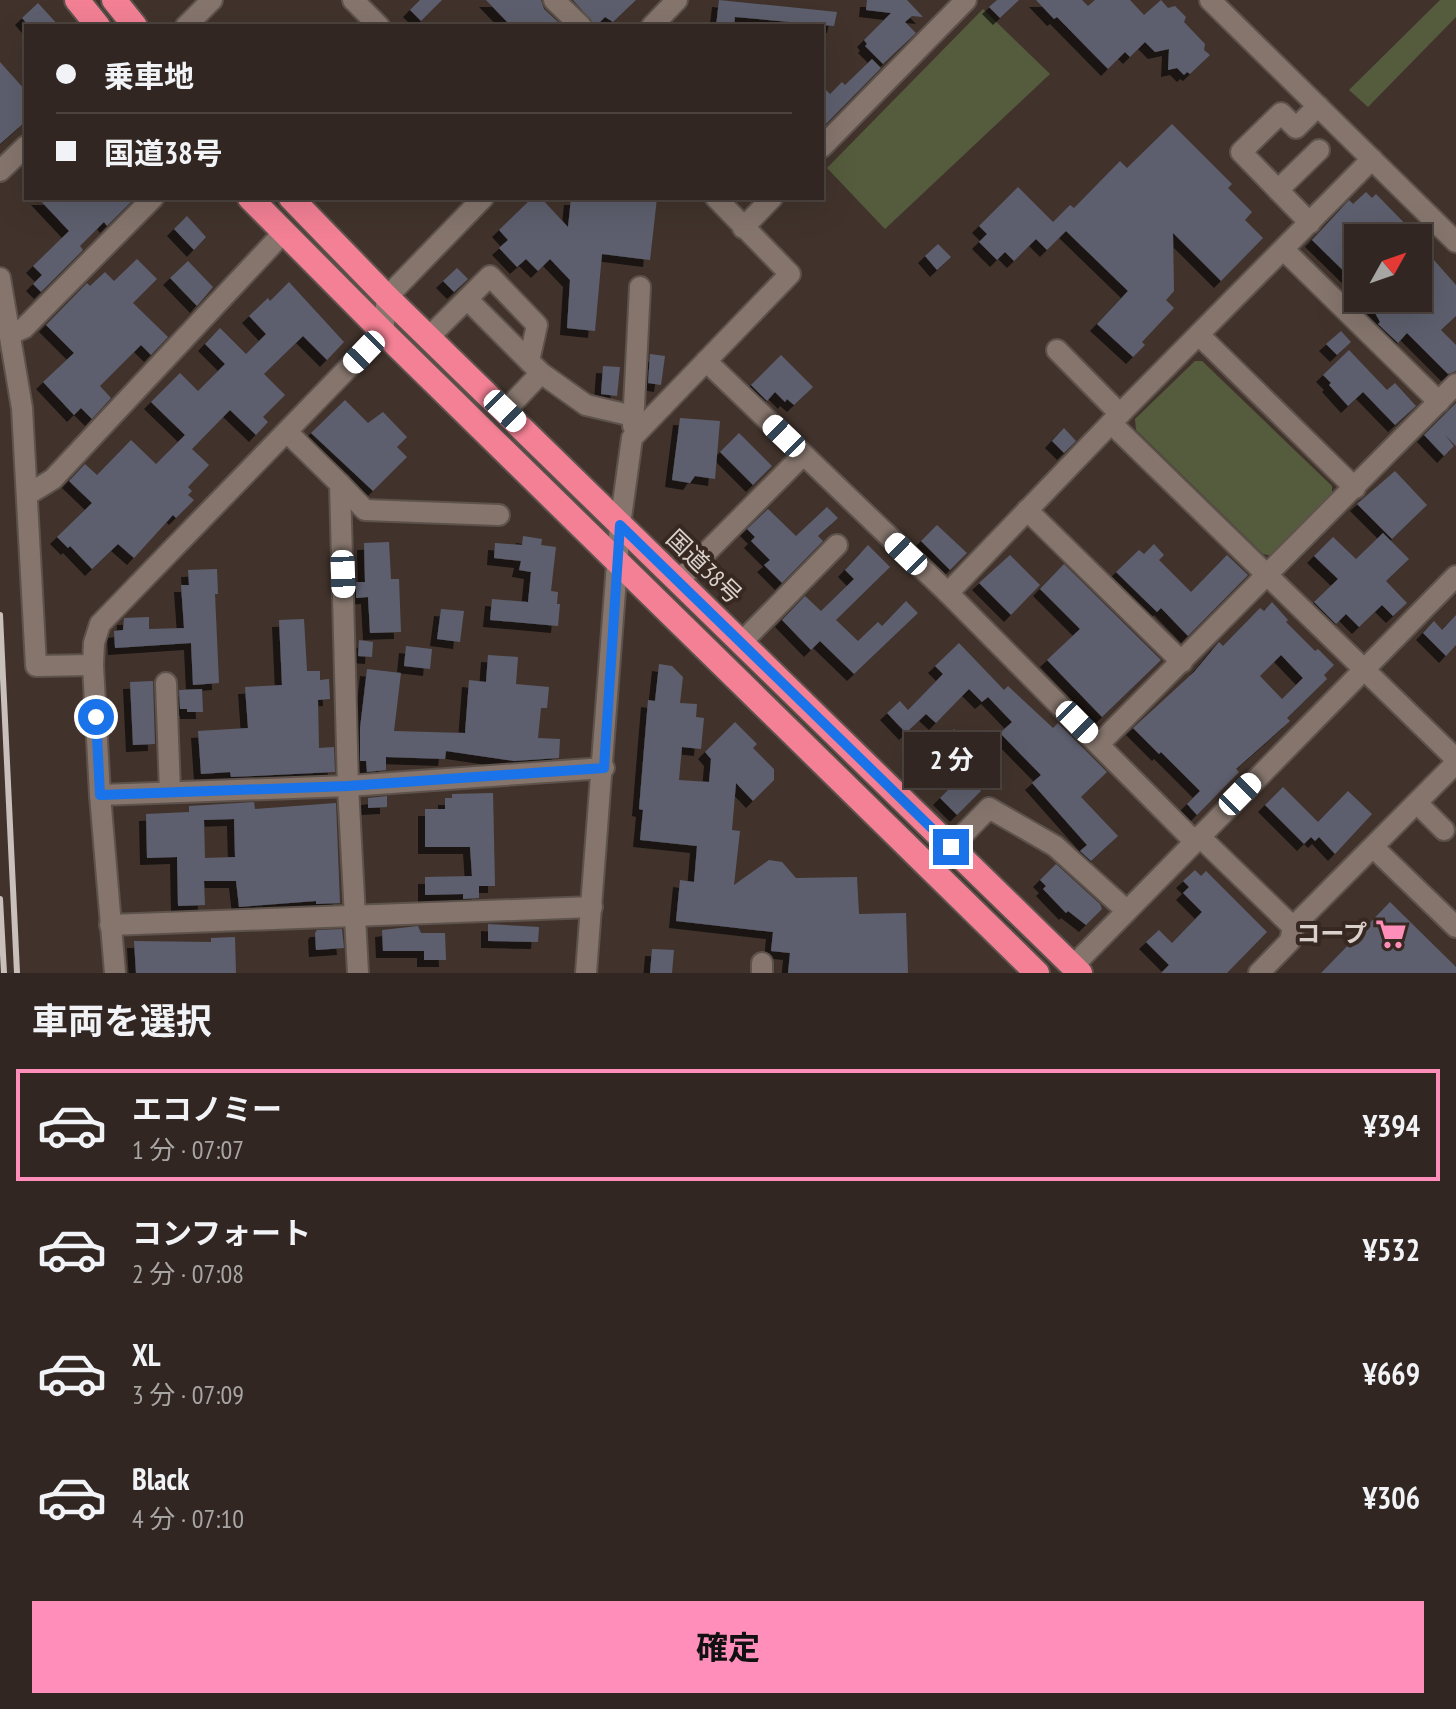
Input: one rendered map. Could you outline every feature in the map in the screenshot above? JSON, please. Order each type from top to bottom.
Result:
[{"type":"highway","points":[[77,0],[96,24]]},
{"type":"highway","points":[[114,0],[133,24]]},
{"type":"highway","points":[[252,200],[1037,973]]},
{"type":"highway","name":"国道38号","points":[[293,200],[387,297],[1076,969]]},
{"type":"street","points":[[188,24],[212,0]]},
{"type":"street","points":[[353,0],[377,24]]},
{"type":"street","points":[[554,0],[579,24]]},
{"type":"street","points":[[654,24],[677,0]]},
{"type":"street","points":[[824,145],[966,0]]},
{"type":"street","points":[[1210,0],[1456,242]]},
{"type":"street","points":[[1310,223],[1241,152],[1281,113],[1296,128],[1318,106]]},
{"type":"street","points":[[0,171],[24,148]]},
{"type":"street","points":[[1278,190],[1319,150]]},
{"type":"street","points":[[948,593],[1372,159]]},
{"type":"street","points":[[11,334],[24,328],[151,200]]},
{"type":"street","points":[[115,973],[93,665],[94,643],[100,624],[383,332],[387,297],[481,200]]},
{"type":"street","points":[[632,438],[790,274],[718,200]]},
{"type":"street","points":[[743,228],[770,200]]},
{"type":"street","points":[[27,495],[53,479],[283,233]]},
{"type":"street","points":[[1284,250],[1439,402]]},
{"type":"street","points":[[429,337],[490,276],[537,325],[535,367],[505,411]]},
{"type":"street","points":[[0,278],[22,408],[36,666],[93,665]]},
{"type":"street","points":[[586,973],[604,768],[620,525],[632,438],[640,287]]},
{"type":"street","points":[[467,299],[535,367],[586,405],[633,416]]},
{"type":"street","points":[[1199,335],[1355,488]]},
{"type":"street","points":[[1057,350],[1115,419],[1268,576],[1456,761],[1293,927],[1290,941],[1259,973]]},
{"type":"street","points":[[706,361],[948,593],[1196,838],[1293,927]]},
{"type":"street","points":[[1099,744],[1456,384]]},
{"type":"street","points":[[287,432],[365,510],[499,515]]},
{"type":"street","points":[[678,581],[803,455]]},
{"type":"street","points":[[340,484],[348,786],[358,973]]},
{"type":"street","points":[[1027,510],[1182,662]]},
{"type":"street","points":[[741,643],[837,545]]},
{"type":"street","points":[[1076,969],[1126,910],[1456,576]]},
{"type":"street","points":[[166,683],[170,792]]},
{"type":"street","points":[[100,795],[348,786],[604,768]]},
{"type":"street","points":[[1417,803],[1444,830]]},
{"type":"street","points":[[951,847],[989,808],[1055,846],[1126,910]]},
{"type":"street","points":[[1373,847],[1456,927]]},
{"type":"street","points":[[110,925],[592,907]]},
{"type":"green space","points":[[1440,0],[1456,0],[1456,17],[1368,107],[1349,90]]},
{"type":"green space","points":[[983,9],[1050,74],[885,229],[827,168]]},
{"type":"green space","points":[[1195,361],[1202,361],[1332,486],[1332,493],[1272,556],[1263,554],[1136,430],[1135,419]]},
{"type":"building","points":[[420,0],[442,0],[421,21],[410,10]]},
{"type":"building","points":[[486,0],[541,0],[544,9],[558,22],[556,24],[509,24]]},
{"type":"building","points":[[573,0],[636,0],[613,22],[605,17],[594,24]]},
{"type":"building","points":[[719,0],[837,12],[834,26],[735,17],[734,24],[716,24]]},
{"type":"building","points":[[867,0],[907,0],[923,17],[912,16],[905,22],[916,33],[883,64],[865,46],[864,40],[891,13],[866,10]]},
{"type":"building","points":[[997,0],[1019,0],[1000,18],[989,7]]},
{"type":"building","points":[[1036,0],[1082,0],[1088,6],[1095,0],[1130,0],[1144,15],[1161,0],[1168,8],[1175,6],[1186,17],[1184,22],[1205,44],[1204,50],[1210,55],[1190,74],[1187,72],[1184,75],[1177,68],[1168,70],[1169,49],[1155,52],[1145,42],[1130,57],[1125,52],[1108,69]]},
{"type":"building","points":[[38,3],[57,24],[27,24],[22,18]]},
{"type":"building","points":[[872,59],[881,68],[824,126],[824,88],[830,94],[842,82],[845,85]]},
{"type":"building","points":[[0,62],[24,89],[24,123],[0,144]]},
{"type":"building","points":[[1172,124],[1232,184],[1228,188],[1252,212],[1245,220],[1263,238],[1221,281],[1173,233],[1174,291],[1166,300],[1174,308],[1142,342],[1145,345],[1133,357],[1097,324],[1128,291],[1066,231],[1047,250],[1036,239],[1014,261],[1005,252],[997,260],[979,242],[987,234],[979,226],[1018,187],[1053,222],[1070,205],[1074,208],[1120,161],[1127,168]]},
{"type":"building","points":[[1366,192],[1372,198],[1376,194],[1405,224],[1344,224],[1344,271],[1312,240],[1349,200],[1353,204]]},
{"type":"building","points":[[40,200],[133,200],[107,226],[104,222],[80,246],[83,250],[41,292],[33,284],[42,275],[33,266],[69,231]]},
{"type":"building","points":[[530,200],[543,200],[568,227],[571,200],[657,200],[650,260],[602,254],[595,331],[567,328],[570,280],[550,259],[538,271],[526,259],[517,267],[499,248],[508,240],[499,230]]},
{"type":"building","points":[[187,216],[206,237],[194,250],[174,229]]},
{"type":"building","points":[[938,244],[951,257],[937,270],[925,256]]},
{"type":"building","points":[[1432,258],[1456,285],[1456,316],[1441,330],[1456,345],[1456,371],[1448,374],[1407,333],[1398,343],[1378,324],[1380,322],[1375,312],[1432,312]]},
{"type":"building","points":[[137,259],[157,279],[133,303],[168,337],[151,355],[141,345],[100,386],[111,398],[92,419],[81,408],[74,415],[43,382],[74,353],[46,325],[87,283],[90,286],[105,272],[114,281]]},
{"type":"building","points":[[188,261],[213,287],[197,306],[170,278]]},
{"type":"building","points":[[457,268],[468,279],[454,292],[443,281]]},
{"type":"building","points":[[289,282],[344,342],[327,360],[303,336],[264,374],[285,395],[263,417],[268,422],[256,435],[230,410],[192,449],[209,465],[188,487],[192,491],[188,495],[194,500],[176,518],[173,515],[134,558],[118,544],[92,569],[57,537],[92,503],[69,481],[85,464],[97,475],[131,440],[156,464],[185,435],[151,402],[180,373],[198,391],[225,364],[205,344],[220,328],[246,354],[266,334],[249,316]]},
{"type":"building","points":[[1341,331],[1351,342],[1337,355],[1326,344]]},
{"type":"building","points":[[1349,350],[1387,390],[1395,383],[1416,406],[1395,425],[1363,392],[1348,406],[1329,385],[1331,383],[1323,375]]},
{"type":"building","points":[[650,354],[665,356],[661,385],[648,383]]},
{"type":"building","points":[[781,355],[813,387],[794,405],[787,399],[785,402],[775,392],[767,401],[751,385]]},
{"type":"building","points":[[603,366],[620,367],[617,396],[601,394]]},
{"type":"building","points":[[345,400],[368,423],[383,412],[407,437],[397,447],[407,457],[373,491],[311,433]]},
{"type":"building","points":[[1456,403],[1456,446],[1445,435],[1454,446],[1444,456],[1424,435]]},
{"type":"building","points":[[680,418],[720,421],[715,479],[695,476],[690,483],[672,480]]},
{"type":"building","points":[[1064,428],[1076,441],[1064,453],[1052,441]]},
{"type":"building","points":[[739,433],[772,466],[753,485],[720,452]]},
{"type":"building","points":[[1395,471],[1427,505],[1392,539],[1357,504]]},
{"type":"building","points":[[827,507],[838,518],[818,536],[823,541],[782,583],[764,565],[770,560],[751,541],[755,537],[747,529],[768,509],[796,536]]},
{"type":"building","points":[[937,525],[967,553],[950,570],[921,541]]},
{"type":"building","points":[[1383,533],[1409,559],[1386,581],[1407,603],[1393,616],[1382,605],[1359,627],[1346,614],[1336,624],[1314,602],[1338,579],[1314,556],[1333,537],[1356,559]]},
{"type":"building","points":[[523,536],[542,539],[541,545],[556,547],[551,591],[558,592],[558,626],[490,620],[492,599],[528,602],[531,572],[519,570],[521,561],[494,558],[495,543],[522,545]]},
{"type":"building","points":[[389,542],[391,579],[399,579],[401,632],[370,633],[368,597],[356,598],[356,582],[365,582],[364,543]]},
{"type":"building","points":[[1154,544],[1164,555],[1159,560],[1191,592],[1227,555],[1248,575],[1188,636],[1161,608],[1157,612],[1116,572],[1139,550],[1144,554]]},
{"type":"building","points":[[868,545],[890,567],[836,620],[858,641],[878,622],[882,626],[906,601],[918,613],[854,674],[820,641],[811,650],[782,620],[805,596],[821,611],[854,579],[845,570]]},
{"type":"building","points":[[1010,555],[1040,585],[1011,615],[979,583]]},
{"type":"building","points":[[1064,564],[1161,660],[1102,717],[1047,660],[1080,629],[1040,589]]},
{"type":"building","points":[[217,569],[218,594],[215,594],[219,683],[193,685],[191,643],[115,648],[114,631],[123,630],[124,618],[149,617],[149,629],[184,628],[181,585],[189,585],[188,570]]},
{"type":"building","points":[[1272,602],[1288,620],[1286,622],[1334,665],[1324,675],[1327,679],[1287,718],[1290,721],[1236,769],[1239,772],[1197,815],[1187,804],[1200,791],[1133,728],[1194,672],[1219,642],[1223,646],[1260,608],[1264,611]],"holes":[[[1281,655],[1303,678],[1282,699],[1260,676]]]},
{"type":"building","points":[[441,609],[464,611],[460,642],[437,639]]},
{"type":"building","points":[[1456,615],[1456,645],[1446,656],[1423,633],[1434,621],[1442,630]]},
{"type":"building","points":[[304,619],[307,671],[320,671],[320,680],[329,679],[330,699],[318,700],[319,748],[334,747],[335,772],[231,777],[230,772],[201,774],[198,731],[248,728],[245,687],[282,685],[279,620]]},
{"type":"building","points":[[359,640],[373,642],[372,657],[358,656]]},
{"type":"building","points":[[959,643],[1004,690],[1008,686],[1053,728],[1058,723],[1107,772],[1081,797],[1118,836],[1091,861],[1080,851],[1087,845],[1032,783],[1041,775],[1000,733],[1012,722],[988,697],[982,702],[969,689],[936,723],[926,714],[906,733],[887,713],[900,701],[908,710],[943,674],[935,666]]},
{"type":"building","points":[[406,646],[432,649],[430,669],[404,666]]},
{"type":"building","points":[[488,655],[518,657],[516,684],[549,687],[547,708],[541,708],[538,738],[560,739],[559,758],[514,761],[446,751],[445,759],[386,757],[386,770],[367,772],[366,761],[360,761],[360,728],[367,669],[401,673],[394,731],[465,733],[469,680],[486,682]]},
{"type":"building","points":[[659,664],[672,666],[683,677],[680,703],[697,704],[696,717],[704,718],[701,749],[682,747],[679,780],[709,782],[711,759],[705,752],[735,722],[757,744],[753,748],[774,769],[774,780],[753,801],[736,783],[732,830],[740,831],[734,885],[769,860],[782,862],[796,878],[857,877],[859,914],[906,913],[908,973],[788,973],[790,953],[771,951],[773,932],[676,921],[680,880],[694,882],[697,846],[640,840],[643,810],[639,809],[648,700],[655,701]]},
{"type":"building","points":[[153,681],[155,744],[133,745],[130,682]]},
{"type":"building","points":[[202,689],[203,712],[180,709],[179,690]]},
{"type":"building","points":[[954,729],[979,754],[960,774],[935,749]]},
{"type":"building","points":[[964,774],[981,791],[957,815],[940,798]]},
{"type":"building","points":[[1283,787],[1318,822],[1348,791],[1372,814],[1335,854],[1319,837],[1315,841],[1311,837],[1304,844],[1265,805]]},
{"type":"building","points":[[493,793],[495,886],[479,886],[479,898],[463,899],[463,894],[425,895],[425,877],[472,876],[470,847],[425,847],[425,809],[445,809],[445,798],[452,798],[452,794]]},
{"type":"building","points":[[387,796],[387,807],[368,808],[368,798]]},
{"type":"building","points":[[254,802],[255,809],[336,803],[340,903],[316,904],[316,901],[239,907],[236,881],[204,881],[205,905],[178,906],[177,857],[147,858],[146,814],[189,812],[189,806]],"holes":[[[234,819],[235,857],[205,858],[204,820]]]},
{"type":"building","points":[[1056,864],[1100,904],[1102,909],[1086,925],[1068,911],[1066,913],[1043,889],[1046,886],[1040,880]]},
{"type":"building","points":[[1195,870],[1201,876],[1206,871],[1267,932],[1227,973],[1161,973],[1169,965],[1146,942],[1159,930],[1172,943],[1202,912],[1183,893],[1189,887],[1183,881]]},
{"type":"building","name":"コープ","points":[[1390,902],[1456,967],[1456,973],[1321,973]]},
{"type":"building","points":[[488,924],[539,927],[538,942],[488,941]]},
{"type":"building","points":[[418,926],[421,933],[445,933],[446,960],[424,960],[424,951],[383,951],[382,930]]},
{"type":"building","points":[[342,929],[344,948],[316,950],[317,930]]},
{"type":"building","points":[[235,937],[236,973],[136,973],[134,941],[211,942],[211,938]]},
{"type":"building","points":[[652,949],[674,950],[672,973],[650,973]]},
{"type":"railway","points":[[0,615],[17,973]]},
{"type":"railway","points":[[0,899],[4,973]]},
{"type":"place","name":"コープ","points":[[1391,934]]},
{"type":"route","points":[[96,717],[100,795],[348,786],[604,768],[620,525],[951,847]]}]
